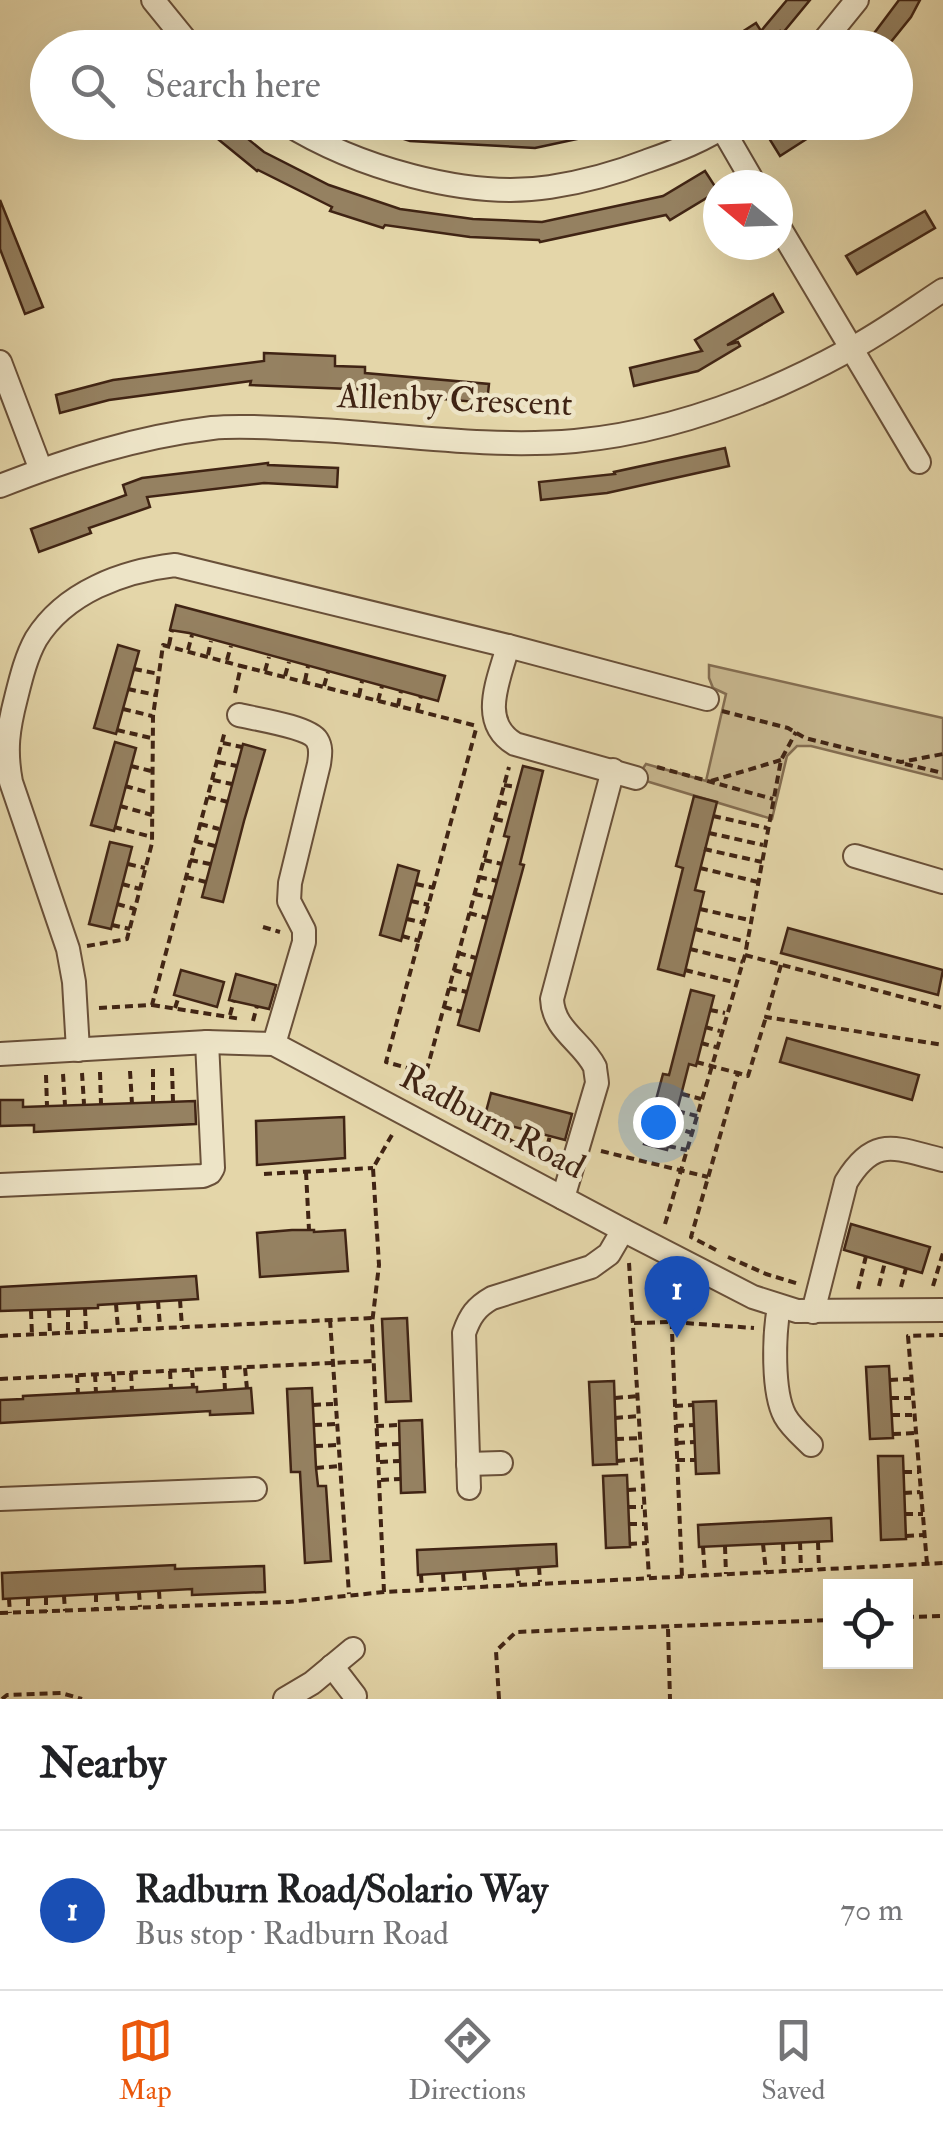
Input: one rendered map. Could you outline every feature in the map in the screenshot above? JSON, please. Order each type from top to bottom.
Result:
[{"type":"street","points":[[152,0],[177,30]]},
{"type":"street","points":[[833,30],[857,0]]},
{"type":"street","points":[[315,140],[389,170],[500,189],[548,188],[618,172],[698,140]]},
{"type":"street","points":[[733,140],[748,170]]},
{"type":"street","points":[[793,251],[919,462]]},
{"type":"street","name":"Allenby Crescent","points":[[0,486],[98,451],[213,428],[260,427],[524,444],[631,433],[744,400],[850,350],[943,290]]},
{"type":"street","points":[[0,362],[41,470]]},
{"type":"street","points":[[80,1061],[68,949],[6,757],[8,728],[34,642],[52,616],[78,597],[142,569],[175,564],[707,699]]},
{"type":"street","points":[[508,646],[494,702],[495,724],[503,736],[515,744],[636,778]]},
{"type":"street","points":[[234,714],[304,731],[314,736],[320,753],[290,884],[289,901],[304,930],[304,942],[269,1033]]},
{"type":"street","points":[[563,1198],[597,1083],[595,1068],[557,1021],[552,1000],[613,770]]},
{"type":"street","points":[[855,856],[943,882]]},
{"type":"street","name":"Radburn Road","points":[[0,1054],[80,1061],[269,1033],[404,1112],[623,1230],[650,1257],[753,1297],[777,1317],[813,1312],[943,1310]]},
{"type":"street","points":[[0,1185],[210,1174],[213,1168],[207,1042]]},
{"type":"street","points":[[813,1312],[846,1182],[857,1164],[881,1148],[943,1160]]},
{"type":"street","points":[[469,1488],[464,1333],[470,1316],[492,1298],[592,1267],[609,1254],[623,1230]]},
{"type":"street","points":[[777,1317],[778,1394],[787,1420],[811,1445]]},
{"type":"street","points":[[468,1464],[501,1463]]},
{"type":"street","points":[[0,1500],[256,1489]]},
{"type":"street","points":[[285,1699],[353,1649]]},
{"type":"street","points":[[332,1666],[355,1696]]},
{"type":"path","points":[[168,646],[172,630]]},
{"type":"path","points":[[187,652],[192,636]]},
{"type":"path","points":[[207,657],[211,641]]},
{"type":"path","points":[[68,949],[127,939],[152,837],[153,716],[163,645],[477,726],[386,1062],[426,1073]]},
{"type":"path","points":[[226,662],[231,646]]},
{"type":"path","points":[[265,672],[269,656]]},
{"type":"path","points":[[284,677],[289,662]]},
{"type":"path","points":[[152,1004],[216,761],[234,714],[241,666]]},
{"type":"path","points":[[304,682],[308,666]]},
{"type":"path","points":[[134,669],[159,674]]},
{"type":"path","points":[[324,687],[328,672]]},
{"type":"path","points":[[359,696],[362,681]]},
{"type":"path","points":[[378,701],[382,686]]},
{"type":"path","points":[[128,689],[156,695]]},
{"type":"path","points":[[398,706],[401,691]]},
{"type":"path","points":[[417,711],[421,696]]},
{"type":"path","points":[[707,699],[722,712],[943,773]]},
{"type":"path","points":[[123,709],[153,716]]},
{"type":"path","points":[[117,730],[152,739]]},
{"type":"path","points":[[650,1577],[628,1258],[650,1257],[681,1170],[745,955],[781,760],[796,732]]},
{"type":"path","points":[[222,743],[242,747]]},
{"type":"path","points":[[384,1592],[373,1363],[372,1321],[379,1265],[373,1168],[426,1073],[515,744]]},
{"type":"path","points":[[901,762],[943,754]]},
{"type":"path","points":[[706,782],[781,760]]},
{"type":"path","points":[[216,761],[238,766]]},
{"type":"path","points":[[636,778],[646,764],[773,799]]},
{"type":"path","points":[[131,766],[152,772]]},
{"type":"path","points":[[212,779],[232,784]]},
{"type":"path","points":[[504,784],[517,788]]},
{"type":"path","points":[[126,786],[152,794]]},
{"type":"path","points":[[207,796],[228,802]]},
{"type":"path","points":[[500,802],[512,805]]},
{"type":"path","points":[[120,806],[152,815]]},
{"type":"path","points":[[713,816],[768,828]]},
{"type":"path","points":[[495,819],[508,822]]},
{"type":"path","points":[[200,824],[219,829]]},
{"type":"path","points":[[114,827],[152,837]]},
{"type":"path","points":[[709,833],[764,845]]},
{"type":"path","points":[[195,841],[215,846]]},
{"type":"path","points":[[704,849],[762,862]]},
{"type":"path","points":[[190,860],[210,864]]},
{"type":"path","points":[[484,860],[502,864]]},
{"type":"path","points":[[128,864],[145,868]]},
{"type":"path","points":[[700,868],[758,882]]},
{"type":"path","points":[[186,876],[206,882]]},
{"type":"path","points":[[479,877],[497,881]]},
{"type":"path","points":[[122,884],[140,889]]},
{"type":"path","points":[[416,884],[434,888]]},
{"type":"path","points":[[474,894],[492,898]]},
{"type":"path","points":[[411,901],[429,906]]},
{"type":"path","points":[[117,904],[135,909]]},
{"type":"path","points":[[700,909],[751,921]]},
{"type":"path","points":[[469,913],[487,918]]},
{"type":"path","points":[[407,919],[424,923]]},
{"type":"path","points":[[112,924],[130,929]]},
{"type":"path","points":[[263,927],[280,932]]},
{"type":"path","points":[[695,930],[747,942]]},
{"type":"path","points":[[402,936],[420,941]]},
{"type":"path","points":[[690,949],[743,962]]},
{"type":"path","points":[[458,954],[476,958]]},
{"type":"path","points":[[745,955],[943,1008]]},
{"type":"path","points":[[696,1062],[748,1076],[781,965]]},
{"type":"path","points":[[454,970],[471,975]]},
{"type":"path","points":[[685,970],[736,983]]},
{"type":"path","points":[[449,988],[467,992]]},
{"type":"path","points":[[175,1008],[178,996]]},
{"type":"path","points":[[229,1017],[234,1000]]},
{"type":"path","points":[[197,1012],[200,1002]]},
{"type":"path","points":[[76,1009],[152,1004],[253,1021],[269,1033]]},
{"type":"path","points":[[253,1021],[257,1006]]},
{"type":"path","points":[[444,1007],[462,1012]]},
{"type":"path","points":[[710,1010],[727,1014]]},
{"type":"path","points":[[766,1017],[943,1045]]},
{"type":"path","points":[[706,1027],[722,1031]]},
{"type":"path","points":[[702,1043],[718,1048]]},
{"type":"path","points":[[80,1061],[84,1104]]},
{"type":"path","points":[[172,1068],[173,1102]]},
{"type":"path","points":[[152,1069],[153,1103]]},
{"type":"path","points":[[130,1070],[132,1104]]},
{"type":"path","points":[[100,1072],[101,1104]]},
{"type":"path","points":[[738,1073],[691,1237],[766,1274],[820,1288]]},
{"type":"path","points":[[46,1074],[47,1106]]},
{"type":"path","points":[[63,1074],[65,1105]]},
{"type":"path","points":[[416,1090],[572,1170]]},
{"type":"path","points":[[682,1094],[702,1099]]},
{"type":"path","points":[[677,1111],[697,1116]]},
{"type":"path","points":[[485,1127],[487,1120]]},
{"type":"path","points":[[504,1138],[508,1125]]},
{"type":"path","points":[[673,1128],[692,1132]]},
{"type":"path","points":[[524,1148],[529,1131]]},
{"type":"path","points":[[544,1158],[550,1136]]},
{"type":"path","points":[[579,1145],[708,1177]]},
{"type":"path","points":[[668,1146],[687,1150]]},
{"type":"path","points":[[308,1230],[310,1162]]},
{"type":"path","points":[[264,1174],[373,1168]]},
{"type":"path","points":[[934,1286],[943,1253]]},
{"type":"path","points":[[858,1289],[866,1256]]},
{"type":"path","points":[[878,1288],[885,1262]]},
{"type":"path","points":[[901,1287],[906,1268]]},
{"type":"path","points":[[670,1280],[682,1577]]},
{"type":"path","points":[[180,1300],[182,1328]]},
{"type":"path","points":[[138,1302],[140,1330]]},
{"type":"path","points":[[158,1302],[160,1328]]},
{"type":"path","points":[[116,1304],[118,1330]]},
{"type":"path","points":[[85,1308],[86,1332]]},
{"type":"path","points":[[68,1309],[68,1333]]},
{"type":"path","points":[[49,1310],[50,1334]]},
{"type":"path","points":[[31,1311],[32,1335]]},
{"type":"path","points":[[634,1322],[777,1317]]},
{"type":"path","points":[[330,1320],[349,1594]]},
{"type":"path","points":[[0,1336],[330,1320],[382,1322]]},
{"type":"path","points":[[926,1564],[908,1336],[943,1335]]},
{"type":"path","points":[[373,1345],[383,1344]]},
{"type":"path","points":[[0,1379],[332,1363],[385,1365]]},
{"type":"path","points":[[246,1367],[246,1388]]},
{"type":"path","points":[[224,1368],[226,1390]]},
{"type":"path","points":[[192,1370],[192,1388]]},
{"type":"path","points":[[170,1371],[171,1389]]},
{"type":"path","points":[[131,1373],[132,1391]]},
{"type":"path","points":[[95,1374],[96,1393]]},
{"type":"path","points":[[113,1374],[114,1392]]},
{"type":"path","points":[[77,1376],[78,1394]]},
{"type":"path","points":[[890,1380],[912,1379]]},
{"type":"path","points":[[374,1386],[386,1386]]},
{"type":"path","points":[[615,1398],[638,1396]]},
{"type":"path","points":[[891,1398],[913,1398]]},
{"type":"path","points":[[313,1404],[335,1404]]},
{"type":"path","points":[[675,1406],[693,1406]]},
{"type":"path","points":[[892,1415],[914,1414]]},
{"type":"path","points":[[616,1418],[640,1416]]},
{"type":"path","points":[[314,1425],[337,1424]]},
{"type":"path","points":[[376,1426],[399,1425]]},
{"type":"path","points":[[676,1426],[694,1425]]},
{"type":"path","points":[[893,1434],[916,1433]]},
{"type":"path","points":[[616,1439],[641,1438]]},
{"type":"path","points":[[676,1443],[694,1442]]},
{"type":"path","points":[[377,1446],[399,1444]]},
{"type":"path","points":[[315,1446],[338,1445]]},
{"type":"path","points":[[617,1461],[642,1459]]},
{"type":"path","points":[[677,1460],[695,1460]]},
{"type":"path","points":[[378,1462],[400,1461]]},
{"type":"path","points":[[316,1468],[340,1466]]},
{"type":"path","points":[[904,1472],[919,1472]]},
{"type":"path","points":[[379,1480],[401,1479]]},
{"type":"path","points":[[628,1490],[644,1489]]},
{"type":"path","points":[[904,1493],[921,1492]]},
{"type":"path","points":[[628,1508],[645,1507]]},
{"type":"path","points":[[905,1514],[922,1514]]},
{"type":"path","points":[[628,1524],[646,1524]]},
{"type":"path","points":[[906,1536],[924,1535]]},
{"type":"path","points":[[800,1542],[802,1570]]},
{"type":"path","points":[[818,1542],[819,1569]]},
{"type":"path","points":[[629,1544],[648,1543]]},
{"type":"path","points":[[783,1543],[784,1571]]},
{"type":"path","points":[[764,1544],[766,1572]]},
{"type":"path","points":[[703,1546],[705,1576]]},
{"type":"path","points":[[724,1546],[726,1574]]},
{"type":"path","points":[[0,1613],[253,1604],[444,1588],[943,1563]]},
{"type":"path","points":[[539,1567],[540,1583]]},
{"type":"path","points":[[517,1568],[519,1584]]},
{"type":"path","points":[[484,1572],[486,1586]]},
{"type":"path","points":[[464,1573],[465,1587]]},
{"type":"path","points":[[443,1574],[444,1588]]},
{"type":"path","points":[[421,1575],[422,1590]]},
{"type":"path","points":[[159,1591],[160,1608]]},
{"type":"path","points":[[138,1592],[140,1608]]},
{"type":"path","points":[[118,1593],[118,1609]]},
{"type":"path","points":[[234,1593],[234,1604]]},
{"type":"path","points":[[253,1593],[253,1604]]},
{"type":"path","points":[[96,1594],[96,1610]]},
{"type":"path","points":[[216,1594],[216,1605]]},
{"type":"path","points":[[198,1595],[198,1606]]},
{"type":"path","points":[[64,1596],[64,1612]]},
{"type":"path","points":[[46,1597],[46,1612]]},
{"type":"path","points":[[28,1598],[28,1612]]},
{"type":"path","points":[[10,1599],[10,1612]]},
{"type":"path","points":[[913,1617],[943,1616]]},
{"type":"path","points":[[499,1699],[496,1651],[516,1632],[823,1620]]},
{"type":"path","points":[[668,1627],[670,1699]]},
{"type":"path","points":[[2,1699],[7,1695],[61,1693],[82,1699]]},
{"type":"shaded area","points":[[709,665],[943,718],[943,779],[811,746],[797,746],[787,756],[772,819],[636,778],[646,764],[706,781],[726,694],[713,688]]},
{"type":"building","points":[[787,0],[810,0],[785,30],[762,30]]},
{"type":"building","points":[[899,0],[920,0],[901,30],[876,30]]},
{"type":"building","points":[[219,140],[249,140],[264,152],[329,185],[400,209],[473,219],[542,222],[663,196],[703,172],[703,200],[670,220],[666,215],[540,242],[385,225],[383,228],[330,211],[332,207],[258,170]]},
{"type":"building","points":[[407,140],[572,140],[535,148]]},
{"type":"building","points":[[770,140],[805,140],[780,156]]},
{"type":"building","points":[[0,200],[43,307],[25,314],[0,249]]},
{"type":"building","points":[[925,211],[935,228],[857,274],[846,256]]},
{"type":"building","points":[[773,294],[783,312],[727,345],[738,342],[740,346],[698,371],[634,386],[630,368],[702,351],[695,340]]},
{"type":"building","points":[[264,353],[335,356],[335,366],[365,367],[365,373],[489,384],[487,403],[374,393],[375,390],[250,385],[251,381],[109,400],[60,413],[56,395],[113,380],[264,361]]},
{"type":"building","points":[[725,448],[729,466],[607,493],[541,500],[539,482],[615,474]]},
{"type":"building","points":[[268,463],[338,468],[337,487],[264,483],[147,497],[150,507],[89,528],[91,533],[39,552],[31,529],[126,495],[123,485],[142,478]]},
{"type":"building","points":[[176,605],[445,676],[438,701],[170,630]]},
{"type":"building","points":[[118,645],[139,651],[116,734],[94,728]]},
{"type":"building","points":[[115,742],[136,748],[114,831],[91,825]]},
{"type":"building","points":[[243,744],[265,750],[223,902],[202,897]]},
{"type":"building","points":[[523,766],[543,771],[520,864],[524,865],[479,1031],[458,1025],[509,837],[504,836]]},
{"type":"building","points":[[694,796],[717,802],[695,890],[704,892],[684,976],[658,969],[683,868],[676,866]]},
{"type":"building","points":[[110,842],[132,847],[111,929],[89,924]]},
{"type":"building","points":[[398,865],[419,871],[401,941],[380,935]]},
{"type":"building","points":[[788,928],[943,970],[938,995],[781,953]]},
{"type":"building","points":[[181,970],[224,982],[217,1007],[174,995]]},
{"type":"building","points":[[236,974],[276,985],[269,1009],[229,1000]]},
{"type":"building","points":[[691,990],[714,996],[696,1066],[689,1064],[667,1150],[644,1144],[663,1074],[669,1075]]},
{"type":"building","points":[[787,1038],[919,1075],[912,1100],[780,1062]]},
{"type":"building","points":[[491,1093],[572,1114],[565,1140],[484,1119]]},
{"type":"building","points":[[0,1100],[23,1100],[23,1107],[195,1101],[196,1124],[34,1132],[34,1125],[0,1126]]},
{"type":"building","points":[[344,1117],[345,1158],[257,1165],[256,1121]]},
{"type":"building","points":[[851,1224],[930,1247],[922,1273],[844,1250]]},
{"type":"building","points":[[345,1230],[348,1271],[260,1277],[257,1233]]},
{"type":"building","points":[[196,1276],[198,1299],[0,1311],[0,1287]]},
{"type":"building","points":[[407,1318],[411,1401],[386,1402],[382,1319]]},
{"type":"building","points":[[889,1366],[893,1438],[870,1439],[866,1367]]},
{"type":"building","points":[[614,1381],[617,1464],[593,1465],[589,1382]]},
{"type":"building","points":[[197,1387],[197,1392],[251,1388],[253,1413],[210,1415],[210,1411],[0,1423],[0,1400]]},
{"type":"building","points":[[312,1388],[316,1468],[318,1486],[326,1486],[331,1561],[305,1563],[300,1472],[291,1472],[287,1389]]},
{"type":"building","points":[[716,1401],[719,1473],[696,1474],[693,1402]]},
{"type":"building","points":[[422,1420],[425,1492],[401,1493],[399,1421]]},
{"type":"building","points":[[878,1456],[903,1456],[906,1539],[881,1540]]},
{"type":"building","points":[[627,1475],[630,1547],[606,1548],[603,1476]]},
{"type":"building","points":[[831,1518],[832,1541],[699,1547],[698,1525]]},
{"type":"building","points":[[556,1544],[557,1566],[418,1575],[417,1550]]},
{"type":"building","points":[[175,1565],[175,1569],[264,1566],[265,1592],[192,1595],[192,1589],[3,1599],[2,1573]]},
{"type":"place","name":"Radburn Road/Solario Way","points":[[677,1338]]}]
